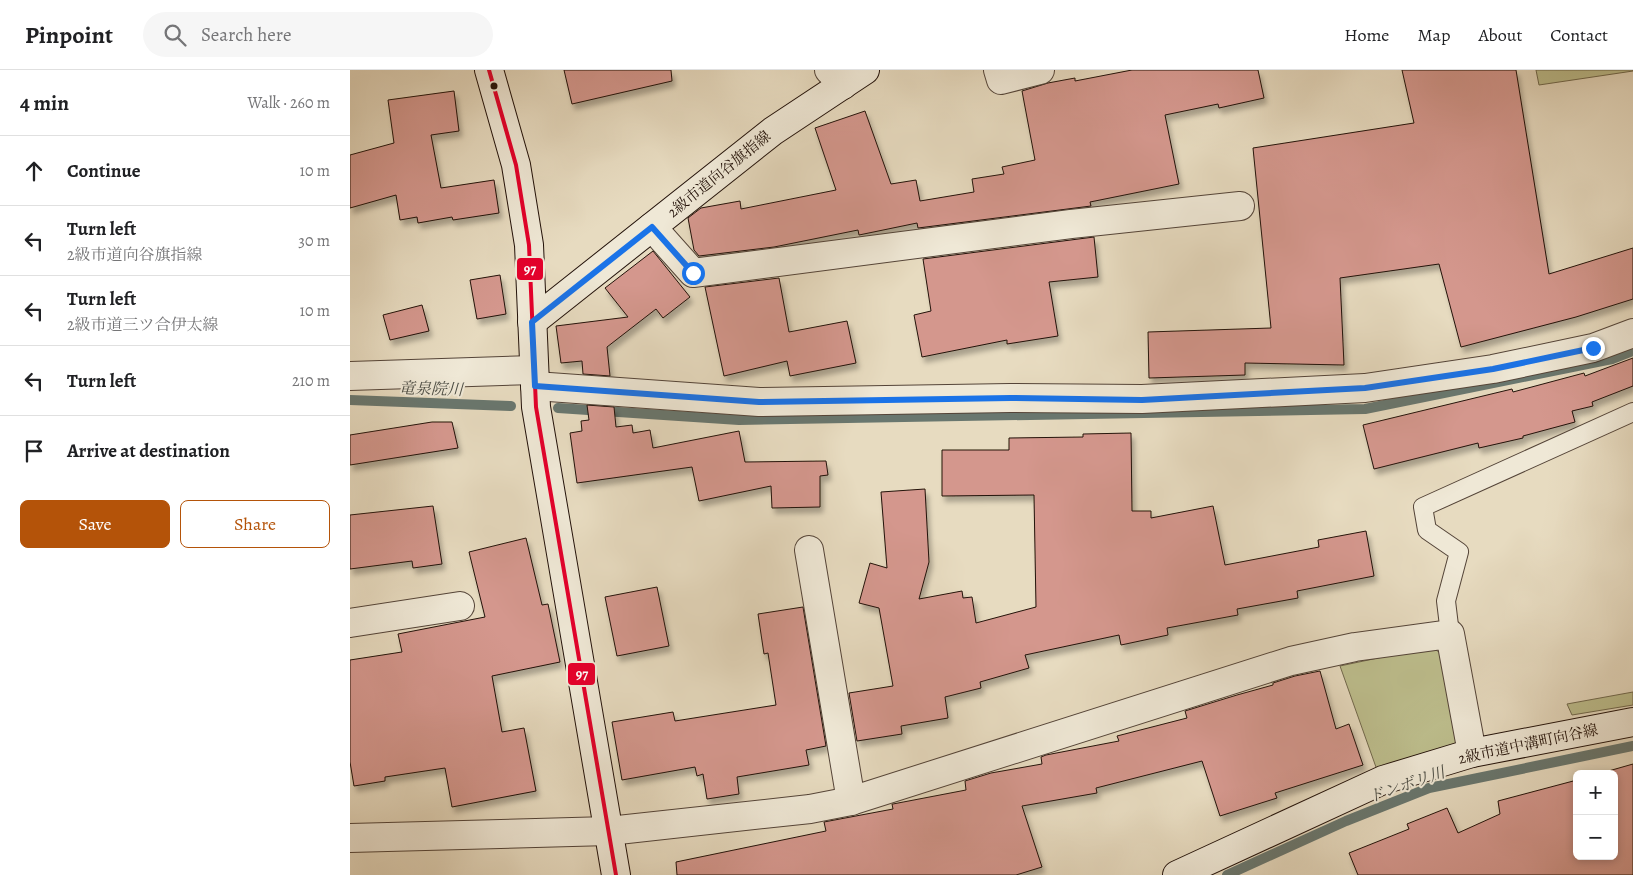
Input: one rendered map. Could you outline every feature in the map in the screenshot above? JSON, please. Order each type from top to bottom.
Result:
[{"type":"street","points":[[489,70],[516,165],[529,245],[538,417],[616,875]]},
{"type":"street","points":[[998,70],[1001,80],[1040,70]]},
{"type":"street","name":"2級市道向谷旗指線","points":[[532,322],[845,75]]},
{"type":"street","points":[[652,227],[693,273],[1071,224],[1240,206]]},
{"type":"street","points":[[350,376],[535,378],[759,402],[1010,398],[1142,400],[1365,388],[1493,369],[1593,348],[1633,333]]},
{"type":"street","points":[[810,550],[851,801]]},
{"type":"street","points":[[350,623],[460,606]]},
{"type":"street","points":[[350,838],[609,831],[810,809],[851,801],[1291,661],[1355,647],[1450,634],[1472,753]]},
{"type":"street","name":"2級市道中溝町向谷線","points":[[1177,875],[1384,780],[1472,753],[1633,722]]},
{"type":"lane","points":[[1450,634],[1446,601],[1459,552],[1427,530],[1423,507],[1633,412]]},
{"type":"green space","points":[[1536,70],[1633,70],[1633,71],[1539,85]]},
{"type":"green space","points":[[1430,647],[1443,654],[1459,736],[1452,749],[1377,770],[1340,666]]},
{"type":"green space","points":[[1633,692],[1633,705],[1572,715],[1567,704]]},
{"type":"building","points":[[564,70],[671,70],[672,81],[572,104]]},
{"type":"building","points":[[1132,70],[1258,70],[1264,98],[1219,108],[1218,104],[1165,115],[1179,184],[1090,202],[1091,206],[918,228],[917,223],[859,235],[858,230],[774,247],[699,256],[694,250],[688,218],[701,208],[740,201],[741,209],[836,190],[815,128],[865,111],[891,184],[916,180],[920,201],[974,192],[972,179],[1004,174],[1002,167],[1035,160],[1022,91],[1048,83],[1075,78],[1075,81]]},
{"type":"building","points":[[1402,70],[1516,70],[1549,274],[1633,248],[1633,299],[1576,317],[1461,347],[1439,264],[1340,278],[1344,365],[1245,363],[1245,375],[1149,378],[1148,332],[1271,328],[1253,148],[1414,123]]},
{"type":"building","points":[[454,91],[459,131],[431,135],[441,188],[494,180],[499,213],[453,220],[452,217],[418,223],[417,217],[400,220],[396,195],[350,208],[350,155],[394,143],[388,100]]},
{"type":"building","points":[[1094,237],[1098,277],[1049,282],[1058,336],[1007,344],[1007,340],[922,357],[914,315],[931,311],[923,259]]},
{"type":"building","points":[[653,251],[690,297],[663,318],[656,309],[607,347],[610,376],[583,374],[582,361],[561,363],[556,326],[628,317],[605,288]]},
{"type":"building","points":[[500,275],[506,314],[477,319],[470,280]]},
{"type":"building","points":[[779,278],[789,332],[847,321],[856,363],[790,376],[787,361],[724,376],[705,287]]},
{"type":"building","points":[[422,305],[429,331],[390,340],[383,315]]},
{"type":"building","points":[[1633,358],[1633,386],[1592,402],[1593,406],[1572,411],[1575,422],[1523,436],[1523,438],[1479,448],[1478,443],[1374,469],[1363,425],[1512,389],[1513,392],[1584,373],[1585,376]]},
{"type":"building","points":[[587,405],[614,407],[616,427],[632,425],[633,433],[650,430],[653,448],[739,431],[745,462],[826,461],[828,475],[820,476],[820,507],[772,508],[771,486],[699,501],[692,467],[577,483],[570,433],[582,431],[581,421],[589,420]]},
{"type":"building","points":[[432,422],[452,422],[458,448],[350,465],[350,435]]},
{"type":"building","points":[[1131,433],[1132,511],[1151,511],[1151,518],[1213,506],[1225,565],[1319,547],[1318,540],[1366,531],[1374,576],[1297,591],[1298,598],[1237,609],[1238,615],[1167,628],[1168,635],[1121,645],[1119,635],[1025,655],[1029,668],[980,682],[981,688],[945,697],[948,718],[901,726],[902,734],[857,741],[849,693],[893,686],[879,608],[859,603],[870,563],[887,568],[881,492],[925,489],[929,562],[919,599],[962,591],[963,598],[972,597],[976,623],[1036,607],[1034,495],[942,496],[942,450],[1009,450],[1009,438],[1083,437],[1083,434]]},
{"type":"building","points":[[433,506],[442,564],[413,568],[412,561],[350,569],[350,515]]},
{"type":"building","points":[[526,538],[542,605],[548,604],[560,662],[492,676],[502,732],[524,728],[536,791],[452,807],[445,768],[385,777],[385,781],[354,786],[350,762],[350,660],[402,652],[398,634],[485,617],[469,552]]},
{"type":"building","points":[[657,587],[669,646],[617,656],[605,597]]},
{"type":"building","points":[[803,607],[826,746],[806,750],[809,765],[737,777],[739,794],[707,799],[703,774],[697,776],[695,767],[622,780],[612,722],[673,712],[675,721],[776,705],[768,653],[764,654],[758,614]]},
{"type":"building","points":[[1320,671],[1336,729],[1349,724],[1363,765],[1275,793],[1277,798],[1220,816],[1202,761],[1096,788],[1097,793],[1022,806],[1042,867],[1016,875],[677,875],[676,862],[826,831],[824,822],[893,809],[892,804],[966,790],[965,781],[991,773],[1042,764],[1041,757],[1046,755],[1119,741],[1117,736],[1187,718],[1185,711],[1273,685],[1273,683],[1295,676]]},
{"type":"building","points":[[1633,764],[1633,875],[1358,875],[1349,853],[1409,829],[1407,824],[1447,808],[1458,833],[1500,814],[1498,801],[1573,781],[1573,860],[1618,860],[1618,770],[1612,770]]},
{"type":"waterway","name":"竜泉院川","points":[[558,408],[739,420],[1365,409],[1612,359],[1633,351]]},
{"type":"waterway","name":"竜泉院川","points":[[350,400],[511,406]]},
{"type":"waterway","name":"ドンボリ川","points":[[1227,875],[1346,821],[1429,788],[1633,746]]},
{"type":"transit line","name":"97","points":[[489,70],[516,165],[529,245],[536,407],[616,875]]},
{"type":"route","points":[[693,273],[652,227],[532,322],[535,386],[759,402],[1010,398],[1142,400],[1365,388],[1493,369],[1593,348]]}]
